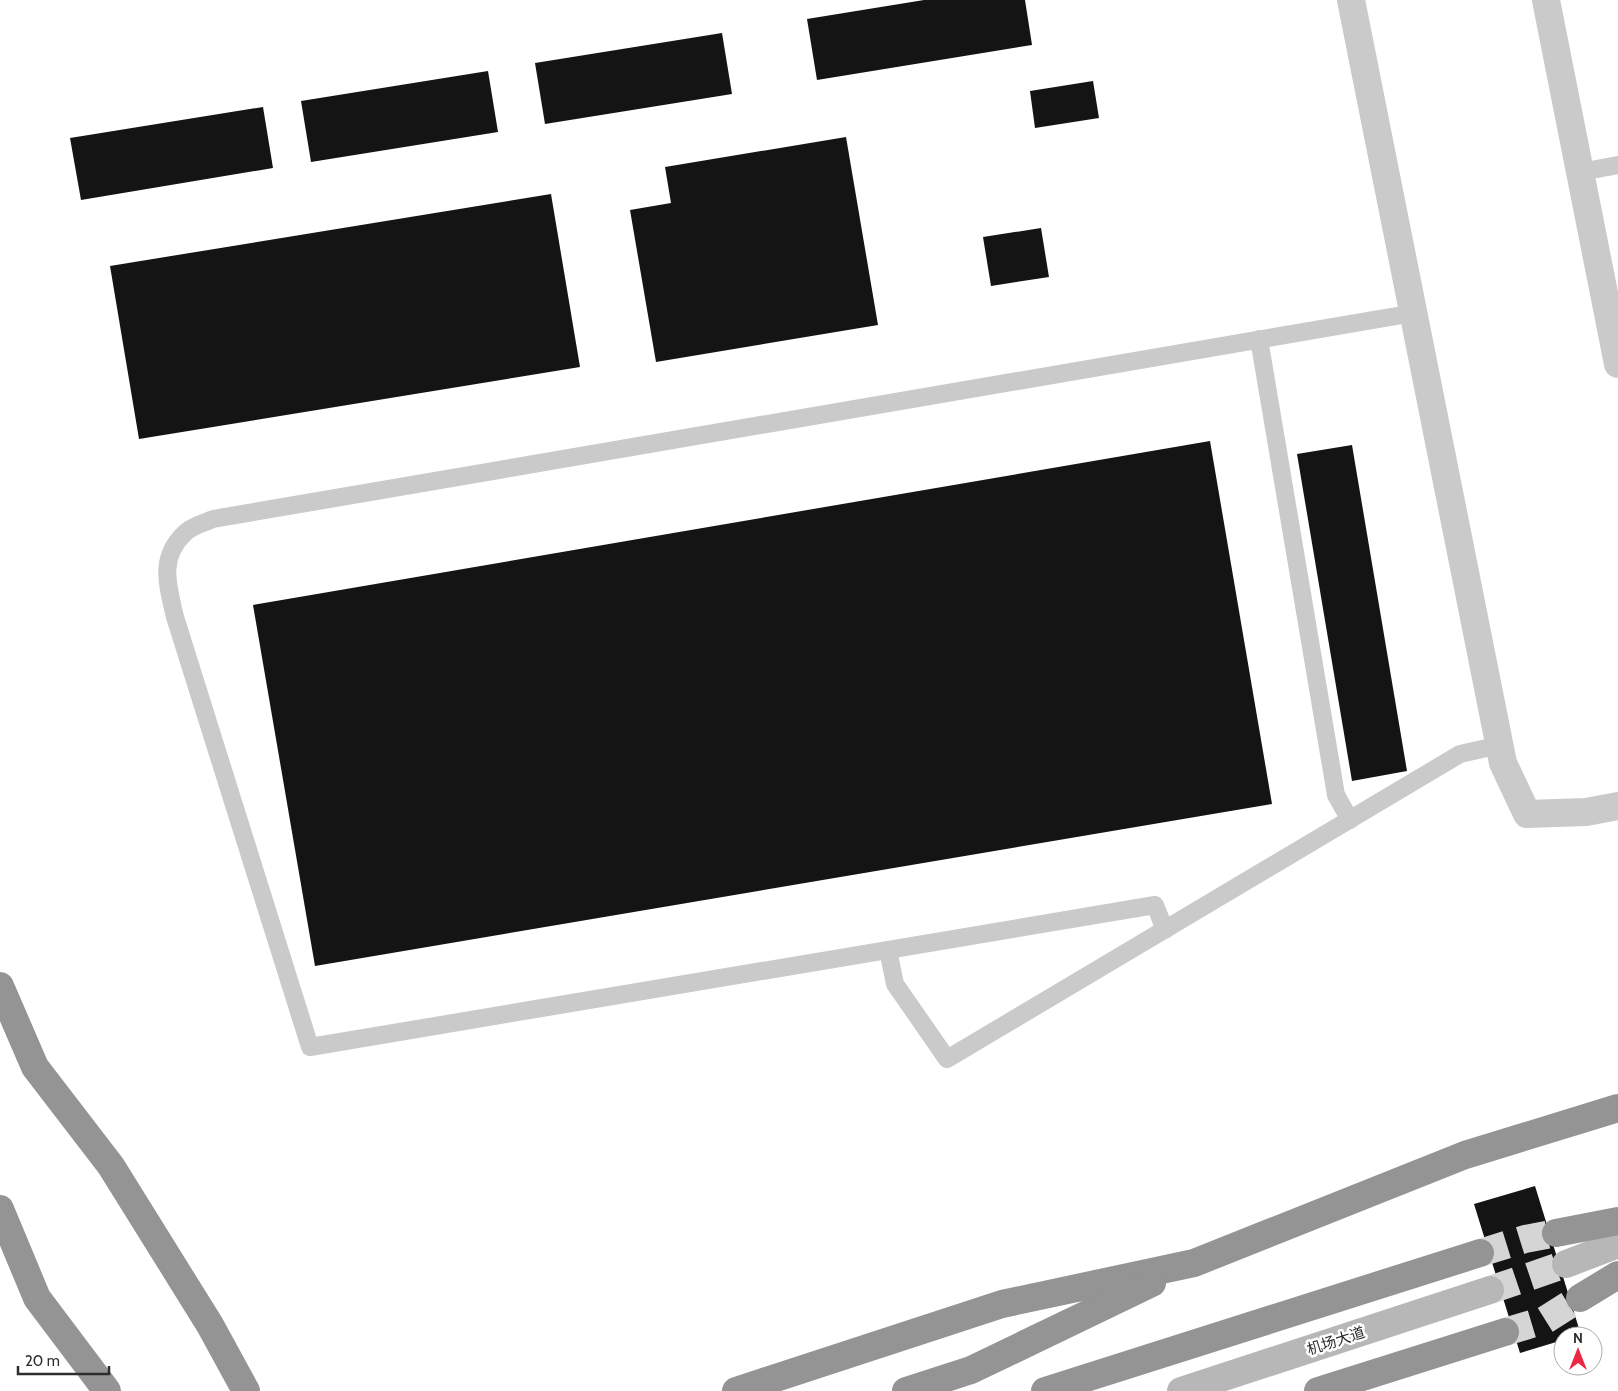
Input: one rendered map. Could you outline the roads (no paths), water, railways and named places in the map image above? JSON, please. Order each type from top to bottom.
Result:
[{"type":"highway","points":[[0,986],[35,1067],[111,1166],[210,1325],[246,1391]]},
{"type":"highway","points":[[906,1391],[971,1370],[1194,1264],[1465,1155],[1618,1108]]},
{"type":"highway","points":[[0,1209],[37,1298],[107,1391]]},
{"type":"highway","points":[[1556,1233],[1618,1221]]},
{"type":"highway","points":[[1045,1391],[1480,1253]]},
{"type":"highway","points":[[736,1391],[1002,1304],[1194,1264]]},
{"type":"highway","points":[[1580,1298],[1618,1275]]},
{"type":"highway","points":[[1318,1391],[1505,1332]]},
{"type":"main road","points":[[1566,1264],[1618,1244]]},
{"type":"main road","name":"机场大道","points":[[1181,1391],[1490,1290]]},
{"type":"street","points":[[1351,0],[1503,763],[1527,814],[1586,812],[1618,806]]},
{"type":"street","points":[[1546,0],[1618,364]]},
{"type":"lane","points":[[1580,172],[1618,164]]},
{"type":"lane","points":[[1165,930],[1155,905],[310,1047],[175,617],[167,581],[168,556],[185,532],[213,519],[1414,313]]},
{"type":"lane","points":[[1259,339],[1336,795],[1350,820]]},
{"type":"lane","points":[[888,950],[894,984],[947,1059],[1460,754],[1500,745]]},
{"type":"tunnel","points":[[1480,1253],[1525,1239],[1556,1233]]},
{"type":"tunnel","points":[[1490,1290],[1566,1264]]},
{"type":"tunnel","points":[[1505,1332],[1545,1320],[1580,1298]]}]
